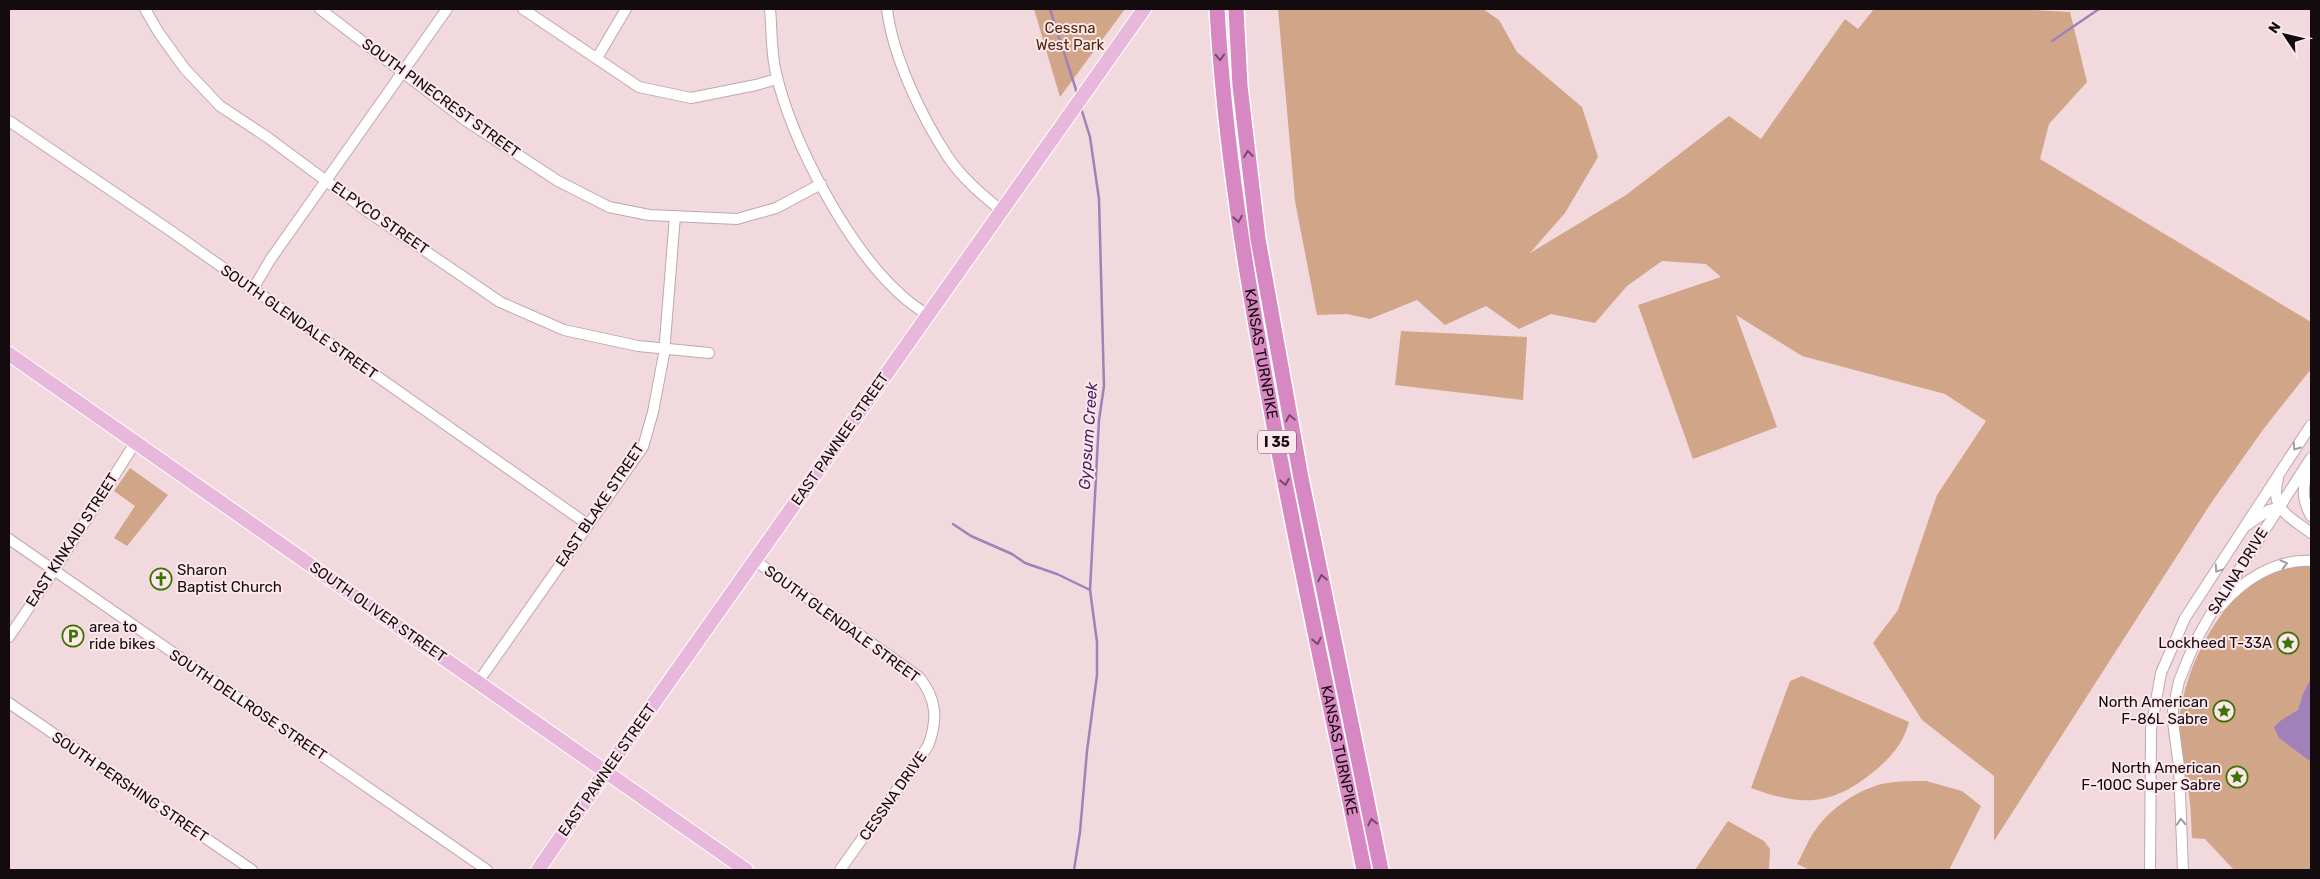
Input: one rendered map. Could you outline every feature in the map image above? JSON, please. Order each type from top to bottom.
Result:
[{"type":"highway","name":"KANSAS TURNPIKE","points":[[1217,9],[1221,88],[1233,191],[1250,295],[1297,546],[1364,870]]},
{"type":"highway","name":"KANSAS TURNPIKE","points":[[1236,9],[1240,86],[1258,239],[1301,478],[1381,870]]},
{"type":"main road","name":"EAST PAWNEE STREET","points":[[538,870],[754,560],[1144,9]]},
{"type":"main road","name":"SOUTH OLIVER STREET","points":[[9,354],[746,870]]},
{"type":"street","name":"ELPYCO STREET","points":[[145,9],[159,33],[185,69],[220,106],[267,137],[326,181],[500,302],[564,330],[638,346],[708,353]]},
{"type":"street","name":"SOUTH PINECREST STREET","points":[[320,9],[466,120],[558,181],[609,207],[649,215],[737,219],[776,208],[821,184]]},
{"type":"street","points":[[253,289],[270,260],[447,9]]},
{"type":"street","points":[[524,9],[639,87],[691,98],[756,85],[777,78]]},
{"type":"street","points":[[598,58],[626,9]]},
{"type":"street","points":[[770,9],[777,78],[788,116],[821,184],[869,261],[900,294],[927,315]]},
{"type":"street","points":[[887,9],[893,39],[909,83],[948,158],[978,192],[1002,211]]},
{"type":"street","name":"SOUTH GLENDALE STREET","points":[[9,121],[253,289],[588,524]]},
{"type":"street","name":"EAST BLAKE STREET","points":[[478,682],[642,447],[653,412],[665,348],[675,216]]},
{"type":"street","name":"SALINA DRIVE","points":[[2150,870],[2151,729],[2161,673],[2185,618],[2311,425]]},
{"type":"street","name":"EAST KINKAID STREET","points":[[9,637],[135,443]]},
{"type":"street","name":"SALINA DRIVE","points":[[2183,870],[2173,710],[2179,681],[2205,624],[2311,458]]},
{"type":"street","points":[[2311,463],[2302,486],[2304,504],[2311,516]]},
{"type":"street","points":[[2281,469],[2274,498],[2279,508],[2311,533]]},
{"type":"street","name":"SALINA DRIVE","points":[[2244,528],[2270,510],[2279,508]]},
{"type":"street","name":"SOUTH DELLROSE STREET","points":[[9,539],[53,572],[487,870]]},
{"type":"street","name":"SOUTH GLENDALE STREET","points":[[754,560],[918,677],[927,687],[934,704],[934,718]]},
{"type":"street","points":[[2205,624],[2245,583],[2265,571],[2294,561],[2311,561]]},
{"type":"street","name":"SOUTH PERSHING STREET","points":[[9,703],[252,870]]},
{"type":"street","name":"CESSNA DRIVE","points":[[840,870],[928,746],[935,728],[934,718]]},
{"type":"green space","name":"Cessna West Park","points":[[1034,9],[1125,9],[1060,97]]},
{"type":"green space","points":[[1278,9],[1483,9],[1499,20],[1517,52],[1582,107],[1598,157],[1565,213],[1530,253],[1626,195],[1729,116],[1761,139],[1845,19],[1858,29],[1874,9],[2010,9],[2070,12],[2087,82],[2049,124],[2040,159],[2311,322],[2311,369],[2265,427],[2211,503],[1994,841],[1994,776],[1922,720],[1873,643],[1898,610],[1937,495],[1986,421],[1945,394],[1802,356],[1736,315],[1777,427],[1693,459],[1638,305],[1721,277],[1706,264],[1662,261],[1627,286],[1595,323],[1551,314],[1519,329],[1486,306],[1445,325],[1417,300],[1370,319],[1347,314],[1317,315],[1295,201]]},
{"type":"green space","points":[[1401,331],[1527,337],[1523,400],[1395,385]]},
{"type":"green space","points":[[130,468],[168,495],[127,546],[114,538],[135,506],[114,491]]},
{"type":"green space","points":[[2311,566],[2311,870],[2234,870],[2205,839],[2192,838],[2189,794],[2178,739],[2182,705],[2189,677],[2201,648],[2216,622],[2235,599],[2257,581],[2283,569]]},
{"type":"green space","points":[[1802,676],[1909,722],[1897,747],[1878,768],[1847,790],[1833,796],[1818,799],[1787,799],[1751,788],[1790,681]]},
{"type":"green space","points":[[1926,781],[1962,791],[1981,806],[1949,870],[1810,870],[1797,864],[1820,823],[1846,801],[1866,790],[1887,783]]},
{"type":"green space","points":[[1728,821],[1764,841],[1770,849],[1769,870],[1695,870]]},
{"type":"shaded area","points":[[2311,678],[2311,762],[2279,738],[2274,727],[2298,710]]},
{"type":"waterway","name":"Gypsum Creek","points":[[1050,9],[1078,96]]},
{"type":"waterway","points":[[2052,41],[2099,9]]},
{"type":"waterway","name":"Gypsum Creek","points":[[1074,870],[1080,832],[1087,751],[1097,675],[1097,642],[1090,590],[1099,420],[1104,386],[1099,199],[1090,137],[1081,108]]},
{"type":"waterway","points":[[953,524],[971,536],[1012,554],[1025,563],[1057,574],[1090,590]]},
{"type":"place","name":"Sharon Baptist Church","points":[[161,579]]},
{"type":"place","name":"area to ride bikes","points":[[73,636]]},
{"type":"place","name":"Lockheed T-33A","points":[[2288,643]]},
{"type":"place","name":"North American F-86L Sabre","points":[[2224,711]]},
{"type":"place","name":"North American F-100C Super Sabre","points":[[2237,777]]}]
